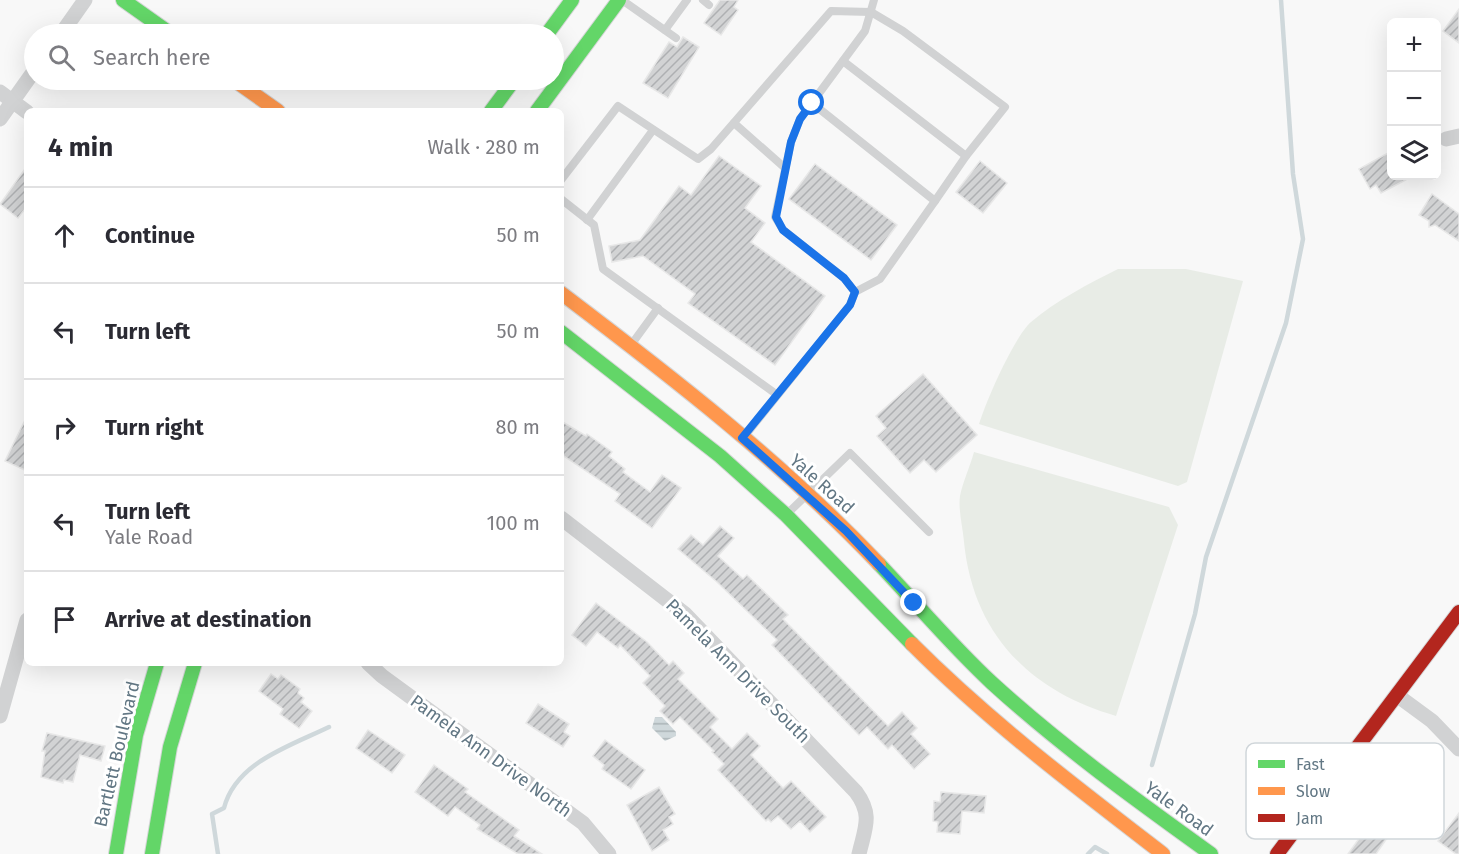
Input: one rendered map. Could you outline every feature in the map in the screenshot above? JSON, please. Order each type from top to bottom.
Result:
[{"type":"main road","points":[[123,0],[157,24]]},
{"type":"main road","points":[[554,24],[572,0]]},
{"type":"main road","points":[[564,75],[620,0]]},
{"type":"main road","points":[[248,90],[274,108]]},
{"type":"main road","points":[[493,108],[507,90]]},
{"type":"main road","points":[[539,108],[553,90]]},
{"type":"main road","name":"Yale Road","points":[[564,295],[631,346],[806,494],[846,531],[959,651],[1024,712],[1083,760],[1211,854]]},
{"type":"main road","points":[[564,334],[720,456],[786,516],[960,692],[1037,758],[1163,854]]},
{"type":"main road","points":[[1362,743],[1459,612]]},
{"type":"main road","name":"Bartlett Boulevard","points":[[116,854],[136,735],[156,666]]},
{"type":"main road","points":[[152,854],[170,747],[194,666]]},
{"type":"main road","points":[[1277,854],[1288,839]]},
{"type":"street","points":[[68,24],[85,0]]},
{"type":"street","points":[[0,119],[6,96],[24,80]]},
{"type":"street","points":[[6,96],[24,110]]},
{"type":"street","name":"Pamela Ann Drive South","points":[[564,520],[692,620],[824,757],[866,807]]},
{"type":"street","points":[[0,716],[24,631]]},
{"type":"street","name":"Pamela Ann Drive North","points":[[371,666],[582,822],[609,854]]},
{"type":"street","points":[[1398,696],[1432,721],[1459,749]]},
{"type":"street","points":[[860,854],[867,823],[866,807],[881,800]]},
{"type":"lane","points":[[620,0],[676,38]]},
{"type":"lane","points":[[665,30],[687,0]]},
{"type":"lane","points":[[855,292],[844,278],[783,230],[776,217],[791,142],[800,119],[865,31],[874,0]]},
{"type":"lane","points":[[564,176],[618,106],[698,159],[711,149],[831,11],[871,12],[903,31],[1005,107],[966,156],[880,279],[855,292],[850,305],[742,438]]},
{"type":"lane","points":[[843,61],[966,156]]},
{"type":"lane","points":[[812,103],[935,201]]},
{"type":"lane","points":[[734,123],[785,168]]},
{"type":"lane","points":[[587,220],[653,130]]},
{"type":"lane","points":[[564,201],[594,225],[603,269],[776,394]]},
{"type":"lane","points":[[631,346],[658,308]]},
{"type":"lane","points":[[786,516],[850,453],[856,456],[929,532]]},
{"type":"shaded area","points":[[1118,269],[1186,269],[1243,281],[1187,482],[1178,486],[979,424],[1009,355],[1031,322],[1062,300]]},
{"type":"shaded area","points":[[974,452],[1169,507],[1178,525],[1116,716],[1085,705],[1057,691],[1032,674],[1011,654],[993,630],[979,604],[970,575],[960,513],[960,496]]},
{"type":"shaded area","points":[[655,717],[662,717],[676,732],[676,736],[665,741],[652,728]]},
{"type":"building","points":[[720,0],[738,0],[734,7],[738,10],[721,35],[704,23]]},
{"type":"building","points":[[1459,9],[1459,43],[1443,31]]},
{"type":"building","points":[[683,37],[699,47],[668,98],[643,83],[669,42],[677,47]]},
{"type":"building","points":[[1387,154],[1387,180],[1405,180],[1381,193],[1376,185],[1370,189],[1359,169]]},
{"type":"building","points":[[719,156],[761,186],[745,208],[765,223],[751,242],[825,296],[775,365],[688,303],[695,294],[643,256],[612,262],[609,246],[640,240],[679,186],[691,195]]},
{"type":"building","points":[[980,161],[1007,183],[983,213],[956,192]]},
{"type":"building","points":[[815,164],[897,225],[871,260],[789,199]]},
{"type":"building","points":[[24,170],[24,210],[18,218],[0,204]]},
{"type":"building","points":[[1432,194],[1459,214],[1459,241],[1435,225],[1429,227],[1429,221],[1419,215]]},
{"type":"building","points":[[923,374],[977,435],[936,472],[924,460],[910,473],[877,436],[886,428],[876,416]]},
{"type":"building","points":[[24,422],[24,470],[5,461]]},
{"type":"building","points":[[564,423],[586,436],[587,434],[612,452],[609,456],[625,469],[623,472],[650,492],[662,475],[681,488],[652,528],[615,501],[620,494],[564,456]]},
{"type":"building","points":[[720,526],[734,538],[718,556],[743,579],[747,575],[788,615],[783,619],[888,726],[902,712],[917,728],[911,734],[930,754],[914,769],[892,745],[888,749],[867,727],[859,735],[772,645],[777,640],[717,582],[678,549],[691,535],[703,545]]},
{"type":"building","points":[[596,603],[647,642],[669,665],[673,661],[684,673],[678,679],[718,719],[710,727],[732,749],[747,733],[760,746],[751,755],[783,788],[791,781],[826,817],[810,832],[800,821],[791,829],[778,816],[771,822],[768,819],[766,821],[718,770],[724,764],[712,752],[714,751],[680,717],[673,724],[660,711],[665,706],[643,683],[650,676],[620,645],[618,648],[597,632],[586,646],[572,635]]},
{"type":"building","points":[[271,674],[278,679],[281,675],[300,689],[298,693],[304,698],[301,702],[312,711],[299,728],[280,714],[283,709],[259,691]]},
{"type":"building","points":[[538,704],[569,724],[564,732],[570,736],[563,747],[526,723]]},
{"type":"building","points":[[368,730],[405,755],[392,773],[356,748]]},
{"type":"building","points":[[47,733],[105,746],[101,761],[80,755],[73,782],[64,780],[63,783],[41,777],[45,751],[42,751]]},
{"type":"building","points":[[605,740],[645,770],[631,789],[602,769],[604,765],[593,756]]},
{"type":"building","points":[[434,765],[468,789],[465,792],[519,830],[514,836],[542,854],[518,854],[477,829],[480,825],[455,807],[448,816],[415,792]]},
{"type":"building","points":[[659,787],[675,814],[669,817],[673,824],[663,830],[669,840],[652,851],[627,805]]},
{"type":"building","points":[[941,792],[986,796],[984,813],[962,811],[960,834],[937,832],[938,822],[933,821],[934,801],[940,802]]},
{"type":"building","points":[[1459,813],[1459,854],[1438,841],[1444,839],[1444,833]]},
{"type":"building","points":[[1359,839],[1386,839],[1376,854],[1348,854]]},
{"type":"waterway","points":[[1152,765],[1195,614],[1206,557],[1286,323],[1303,239],[1293,174],[1281,0]]},
{"type":"waterway","points":[[218,854],[212,814],[224,808],[230,792],[240,779],[266,757],[329,727]]},
{"type":"waterway","points":[[1088,854],[1095,847],[1107,854]]},
{"type":"traffic: fast","points":[[123,0],[157,24]]},
{"type":"traffic: fast","points":[[554,24],[572,0]]},
{"type":"traffic: fast","points":[[564,74],[619,0]]},
{"type":"traffic: fast","points":[[493,108],[507,90]]},
{"type":"traffic: fast","points":[[539,108],[553,90]]},
{"type":"traffic: fast","points":[[564,334],[720,456],[786,515],[912,644]]},
{"type":"traffic: fast","points":[[879,564],[963,654],[1018,706],[1099,772],[1211,854]]},
{"type":"traffic: fast","points":[[116,854],[136,735],[156,666]]},
{"type":"traffic: fast","points":[[152,854],[170,747],[194,666]]},
{"type":"traffic: slow","points":[[248,90],[274,108]]},
{"type":"traffic: slow","points":[[564,295],[726,422],[804,491],[879,564]]},
{"type":"traffic: slow","points":[[912,644],[1003,727],[1163,854]]},
{"type":"traffic: jam","points":[[1360,743],[1459,612]]},
{"type":"traffic: jam","points":[[1277,854],[1288,839]]},
{"type":"route","points":[[812,103],[800,119],[791,142],[776,217],[783,230],[844,278],[855,292],[850,305],[742,438],[846,531],[914,603]]}]
